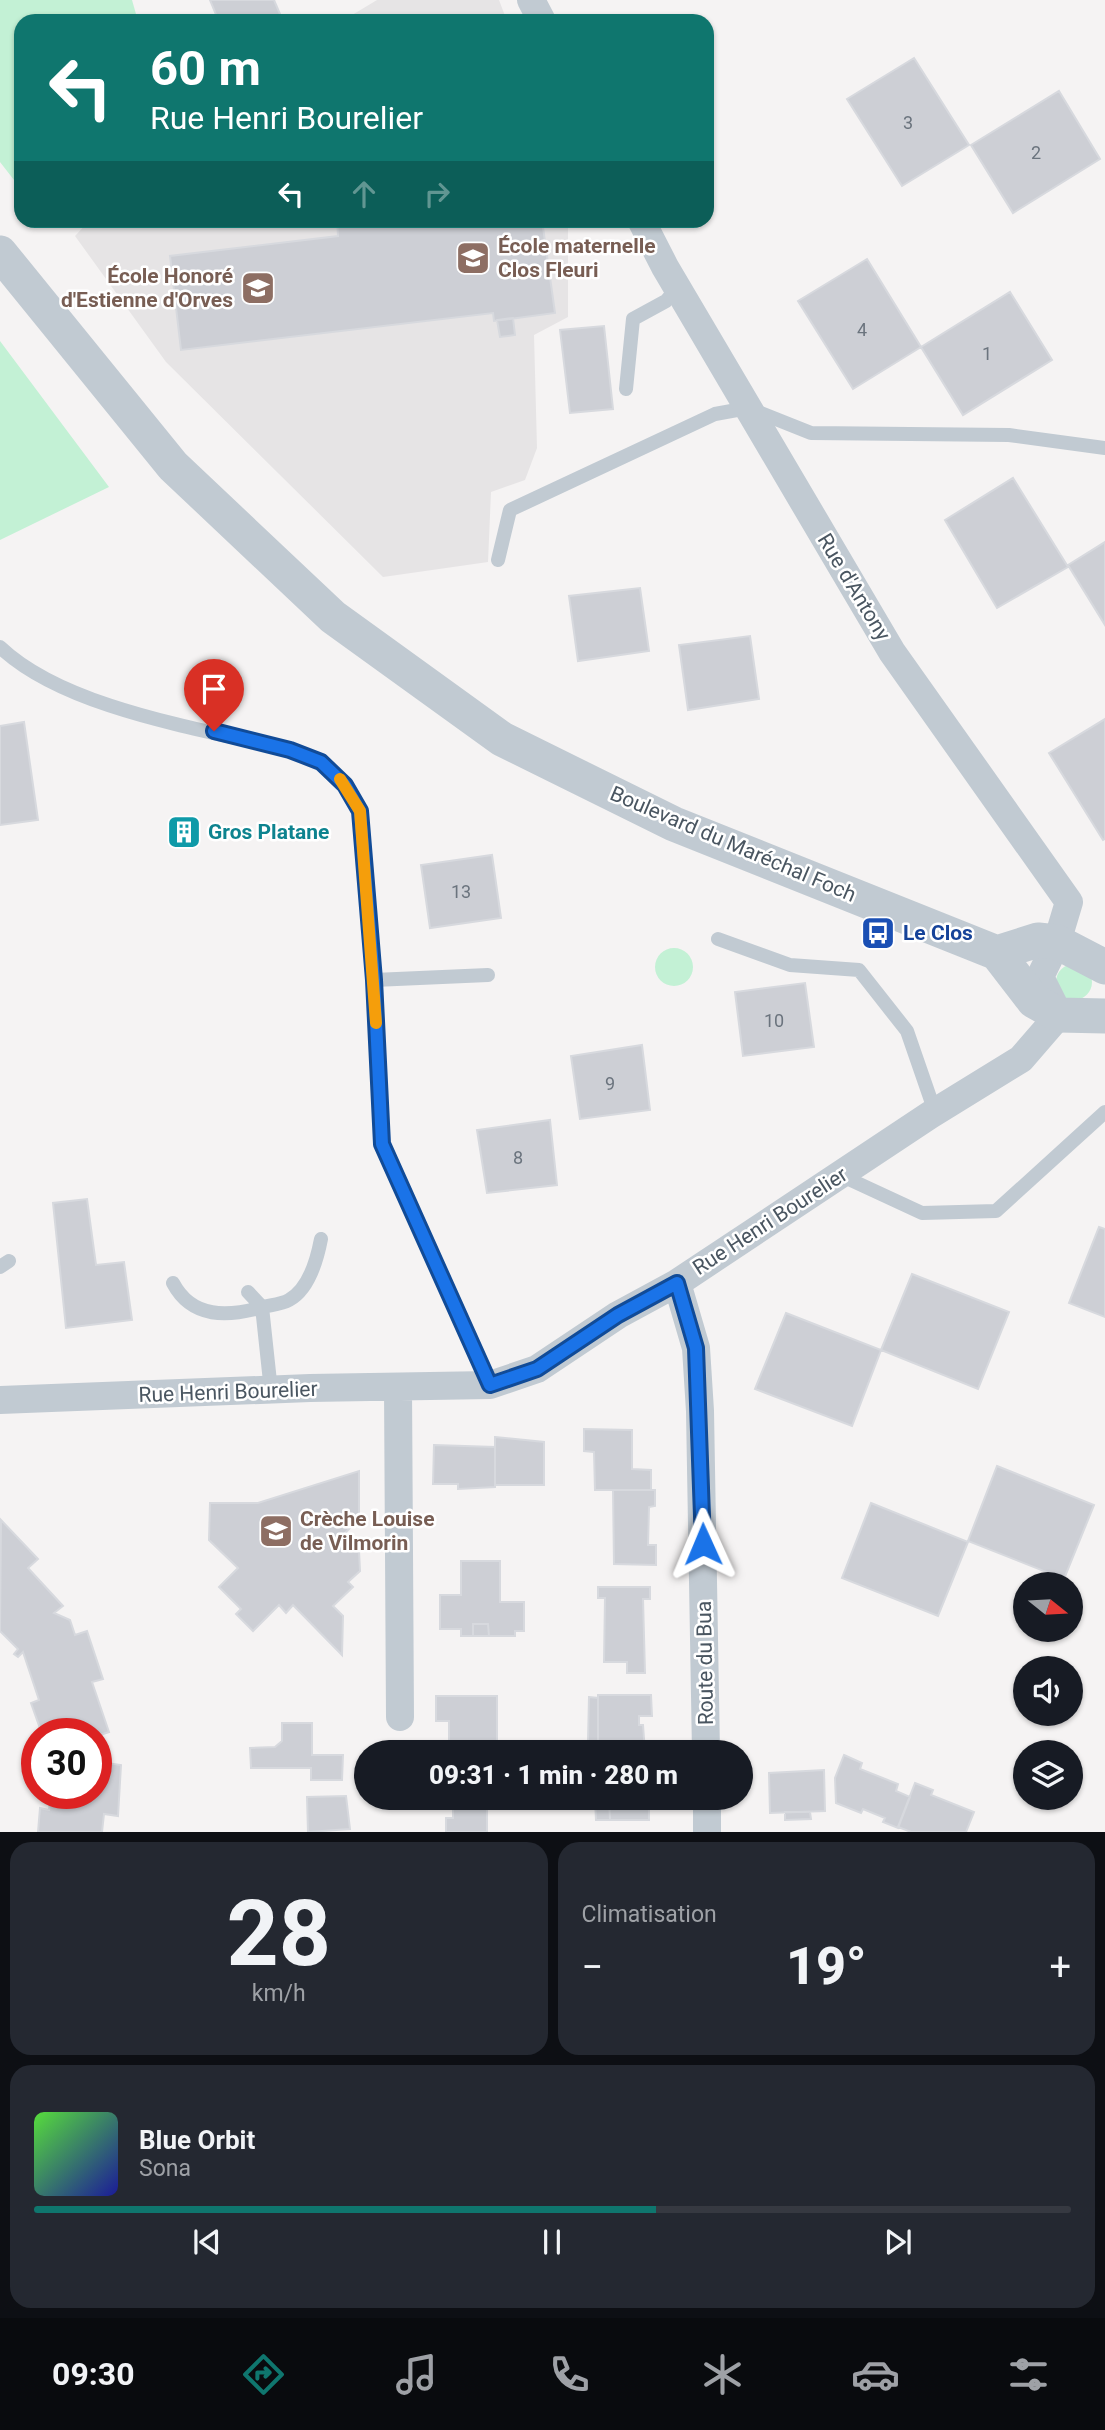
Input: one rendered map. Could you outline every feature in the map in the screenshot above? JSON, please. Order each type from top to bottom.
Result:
[{"type":"street","name":"Rue d'Antony","points":[[645,228],[677,288],[892,652],[1069,902],[1057,942]]},
{"type":"street","name":"Boulevard du Maréchal Foch","points":[[0,253],[173,466],[333,617],[502,739],[674,824],[997,953]]},
{"type":"street","points":[[1105,967],[1057,942],[1038,940],[997,953],[1034,1002],[1059,1015],[1105,1016]]},
{"type":"street","points":[[1057,942],[1040,977],[1059,1015]]},
{"type":"street","name":"Rue Henri Bourelier","points":[[0,1400],[490,1385],[537,1369],[618,1315],[677,1283],[935,1112],[1021,1059],[1059,1015]]},
{"type":"street","name":"Route du Bua","points":[[677,1283],[696,1348],[699,1385],[706,1740]]},
{"type":"street","points":[[398,1387],[401,1717]]},
{"type":"street","points":[[707,1810],[708,1832]]},
{"type":"lane","points":[[626,389],[633,318],[666,301],[677,288]]},
{"type":"lane","points":[[498,560],[510,510],[715,414],[748,408],[811,433],[1009,435],[1105,448]]},
{"type":"lane","points":[[0,647],[14,660],[86,699],[290,750],[321,762],[345,785],[360,811],[374,980],[382,1144],[490,1385]]},
{"type":"lane","points":[[718,939],[790,965],[859,970],[906,1031],[935,1112]]},
{"type":"lane","points":[[374,980],[488,975]]},
{"type":"lane","points":[[840,1175],[922,1213],[996,1211],[1105,1112]]},
{"type":"lane","points":[[173,1283],[181,1298],[213,1313],[234,1315],[289,1300],[304,1285],[317,1262],[321,1239]]},
{"type":"lane","points":[[248,1292],[262,1307],[271,1391]]},
{"type":"shaded area","points":[[377,0],[499,0],[504,14],[354,14]]},
{"type":"shaded area","points":[[82,228],[568,228],[568,317],[534,335],[537,448],[525,480],[491,492],[488,562],[383,577],[166,362],[75,236]]},
{"type":"green space","points":[[0,0],[132,0],[136,14],[14,14],[14,180],[0,162]]},
{"type":"green space","points":[[0,341],[109,487],[0,540]]},
{"type":"green space","points":[[674,948],[687,954],[693,967],[687,980],[674,986],[661,980],[655,967],[661,954]]},
{"type":"green space","points":[[1074,964],[1087,969],[1092,982],[1087,995],[1074,1000],[1061,995],[1056,982],[1061,969]]},
{"type":"building","points":[[210,0],[274,0],[280,14],[216,14]]},
{"type":"building","points":[[914,58],[969,145],[902,186],[847,99]]},
{"type":"building","points":[[1059,91],[1100,159],[1013,213],[971,145]]},
{"type":"building","points":[[338,228],[543,228],[555,313],[494,321],[493,313],[181,350],[170,256],[338,236]]},
{"type":"building","points":[[867,259],[921,347],[853,389],[798,301]]},
{"type":"building","points":[[1010,292],[1052,360],[963,415],[921,347]]},
{"type":"building","points":[[513,318],[515,335],[500,337],[497,320]]},
{"type":"building","points":[[604,326],[613,409],[570,413],[560,330]]},
{"type":"building","points":[[1013,478],[1068,567],[997,608],[945,520]]},
{"type":"building","points":[[1105,542],[1105,625],[1068,565]]},
{"type":"building","points":[[640,588],[649,651],[578,661],[569,596]]},
{"type":"building","points":[[750,636],[759,699],[688,710],[679,645]]},
{"type":"building","points":[[1105,719],[1105,839],[1103,840],[1049,753]]},
{"type":"building","points":[[24,722],[38,820],[0,825],[0,726]]},
{"type":"building","name":"Gros Platane","points":[[191,820],[195,841],[176,844],[174,823]]},
{"type":"building","points":[[492,855],[501,918],[430,928],[421,865]]},
{"type":"building","points":[[805,983],[814,1047],[743,1056],[735,992]]},
{"type":"building","points":[[642,1045],[650,1110],[580,1119],[571,1056]]},
{"type":"building","points":[[550,1120],[557,1185],[487,1193],[477,1130]]},
{"type":"building","points":[[87,1199],[96,1265],[124,1262],[132,1320],[66,1328],[53,1203]]},
{"type":"building","points":[[1099,1227],[1105,1229],[1105,1317],[1069,1303]]},
{"type":"building","points":[[912,1274],[1009,1312],[978,1389],[881,1350]]},
{"type":"building","points":[[786,1313],[881,1350],[852,1426],[755,1389]]},
{"type":"building","points":[[584,1429],[632,1430],[632,1469],[651,1470],[651,1490],[595,1490],[594,1452],[584,1451]]},
{"type":"building","points":[[495,1437],[544,1442],[544,1485],[495,1485]]},
{"type":"building","points":[[434,1445],[495,1447],[495,1487],[458,1489],[458,1484],[433,1484]]},
{"type":"building","points":[[997,1466],[1094,1505],[1067,1572],[1046,1572],[968,1541]]},
{"type":"building","points":[[359,1471],[359,1519],[343,1535],[359,1551],[360,1571],[348,1582],[353,1587],[333,1606],[343,1616],[342,1655],[293,1605],[286,1613],[279,1605],[253,1631],[236,1614],[241,1609],[219,1587],[238,1568],[209,1540],[210,1503],[258,1503]]},
{"type":"building","points":[[613,1490],[655,1490],[655,1506],[649,1507],[648,1545],[656,1545],[656,1565],[614,1564]]},
{"type":"building","points":[[871,1503],[968,1542],[938,1616],[842,1578]]},
{"type":"building","points":[[1,1520],[38,1559],[28,1568],[63,1606],[54,1613],[70,1620],[75,1635],[87,1631],[103,1679],[92,1682],[104,1718],[36,1718],[31,1703],[39,1700],[23,1652],[18,1657],[14,1654],[18,1649],[0,1631]]},
{"type":"building","points":[[461,1561],[500,1561],[500,1602],[524,1602],[524,1631],[515,1631],[515,1636],[489,1636],[488,1624],[473,1624],[473,1636],[461,1636],[461,1629],[440,1629],[440,1595],[461,1595]]},
{"type":"building","points":[[598,1587],[650,1587],[650,1599],[643,1599],[645,1673],[627,1673],[627,1662],[604,1662],[605,1598],[598,1598]]},
{"type":"building","points":[[473,1624],[488,1624],[489,1636],[473,1636]]},
{"type":"building","points":[[598,1695],[651,1695],[652,1716],[639,1716],[644,1740],[598,1740]]},
{"type":"building","points":[[436,1696],[497,1696],[497,1740],[449,1740],[449,1721],[436,1721]]},
{"type":"building","points":[[589,1697],[598,1698],[598,1740],[588,1740]]},
{"type":"building","points":[[282,1723],[312,1723],[312,1755],[343,1755],[342,1780],[311,1780],[311,1768],[251,1768],[250,1748],[275,1747],[282,1741]]},
{"type":"building","points":[[844,1755],[862,1763],[860,1769],[898,1784],[896,1791],[910,1797],[898,1828],[883,1822],[885,1818],[863,1809],[861,1813],[836,1803],[835,1778]]},
{"type":"building","points":[[112,1764],[121,1765],[118,1816],[104,1814],[102,1832],[38,1832],[40,1809],[112,1809]]},
{"type":"building","points":[[824,1770],[825,1811],[770,1813],[769,1773]]},
{"type":"building","points":[[915,1783],[933,1790],[931,1795],[974,1812],[966,1832],[911,1832],[898,1827]]},
{"type":"building","points":[[346,1796],[350,1829],[308,1832],[307,1797]]},
{"type":"building","points":[[453,1810],[487,1810],[487,1832],[446,1832],[446,1818],[453,1818]]},
{"type":"building","points":[[596,1810],[610,1810],[610,1820],[596,1820]]},
{"type":"building","points":[[610,1810],[649,1810],[649,1820],[610,1820]]},
{"type":"building","points":[[785,1812],[810,1812],[811,1819],[785,1820]]},
{"type":"slow traffic","points":[[340,779],[360,811],[376,1023]]},
{"type":"place","name":"École maternelle Clos Fleuri","points":[[473,258]]},
{"type":"place","name":"École Honoré d'Estienne d'Orves","points":[[258,288]]},
{"type":"place","name":"Gros Platane","points":[[184,832]]},
{"type":"place","name":"Le Clos","points":[[878,933]]},
{"type":"place","name":"Crèche Louise de Vilmorin","points":[[276,1531]]},
{"type":"route","points":[[214,731],[290,750],[321,762],[345,785],[360,811],[374,980],[382,1144],[490,1385],[537,1369],[618,1315],[677,1283],[696,1348],[703,1544]]}]
